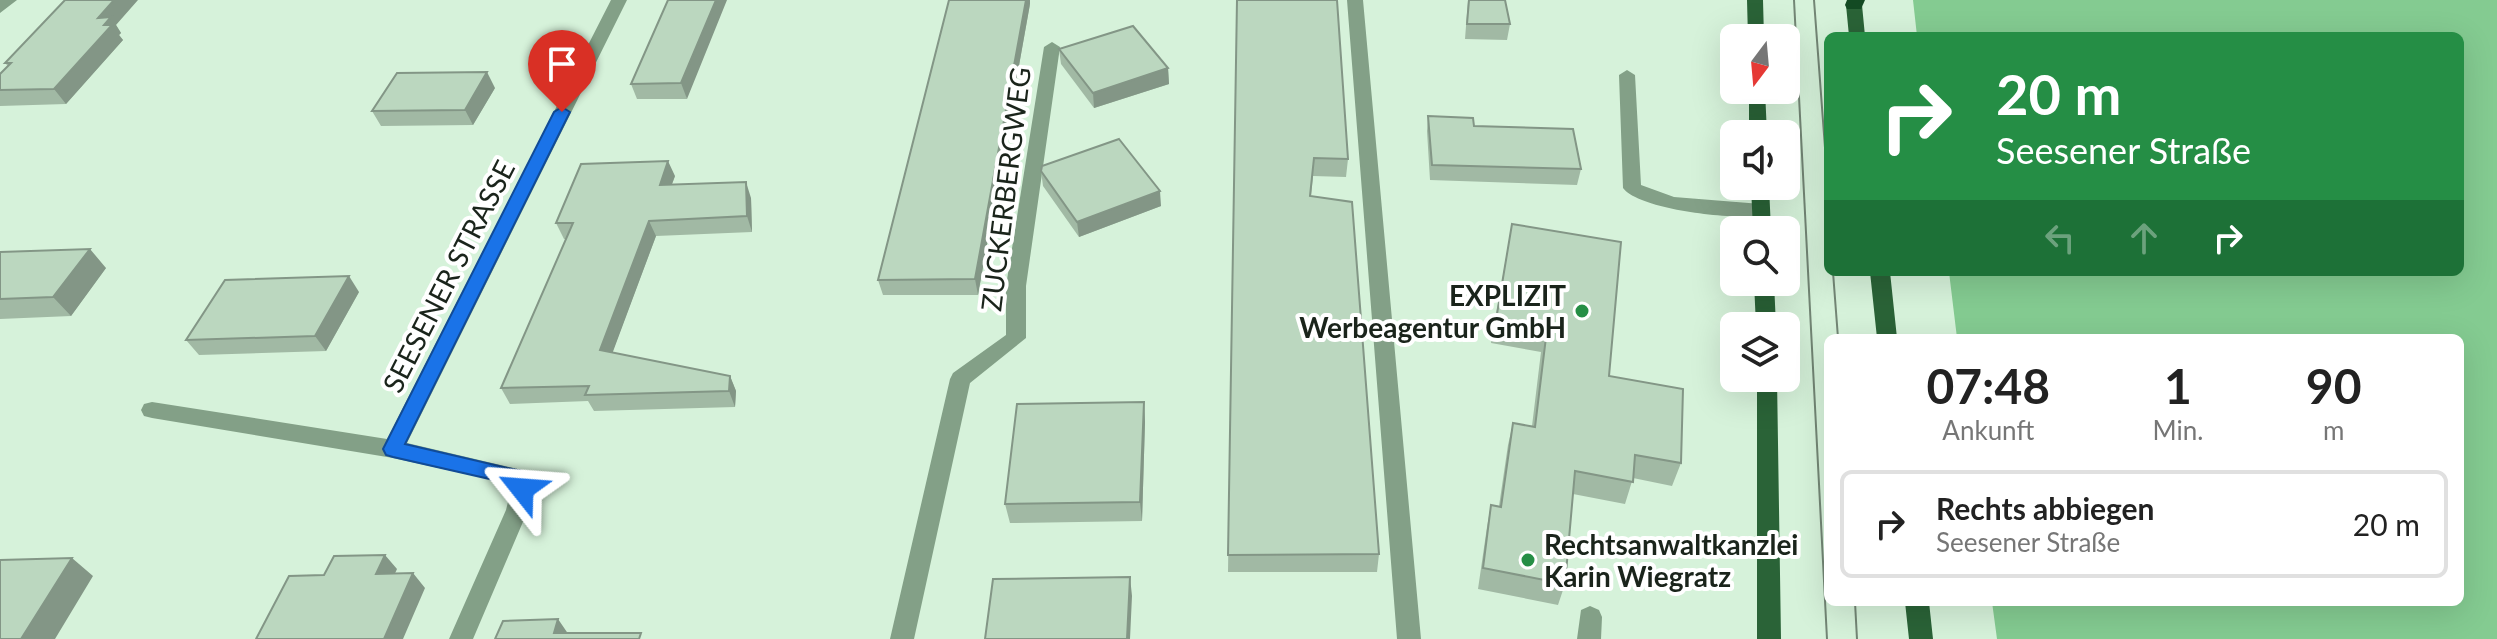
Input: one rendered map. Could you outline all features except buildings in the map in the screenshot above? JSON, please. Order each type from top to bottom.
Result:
[{"type":"main road","points":[[1755,0],[1756,24]]},
{"type":"main road","points":[[1854,2],[1857,32]]},
{"type":"main road","points":[[1880,276],[1886,334]]},
{"type":"main road","points":[[1767,392],[1769,639]]},
{"type":"main road","points":[[1917,606],[1921,639]]},
{"type":"street","points":[[0,8],[9,0]]},
{"type":"street","name":"SEESENER STRASSE","points":[[393,449],[619,0]]},
{"type":"street","points":[[1355,0],[1409,639]]},
{"type":"street","name":"ZUCKERBERGWEG","points":[[902,639],[960,379],[1016,338],[1016,286],[1052,47]]},
{"type":"street","points":[[1627,75],[1632,188],[1643,197],[1741,216]]},
{"type":"street","points":[[152,410],[393,449],[514,476],[522,489],[517,510],[461,639]]},
{"type":"green space","points":[[1913,0],[2497,0],[2497,639],[1997,639],[1993,606],[2464,606],[2464,334],[1957,334],[1949,276],[2464,276],[2464,32],[1917,32]]},
{"type":"tram line","points":[[1794,0],[1824,581]]},
{"type":"tram line","points":[[1814,0],[1824,134]]},
{"type":"tram line","points":[[1833,276],[1838,334]]},
{"type":"tram line","points":[[1825,606],[1827,639]]},
{"type":"tram line","points":[[1855,606],[1857,639]]},
{"type":"place","name":"EXPLIZIT Werbeagentur GmbH","points":[[1582,311]]},
{"type":"place","name":"Rechtsanwaltkanzlei Karin Wiegratz","points":[[1528,560]]},
{"type":"route","points":[[522,489],[514,476],[393,449],[562,112]]}]
